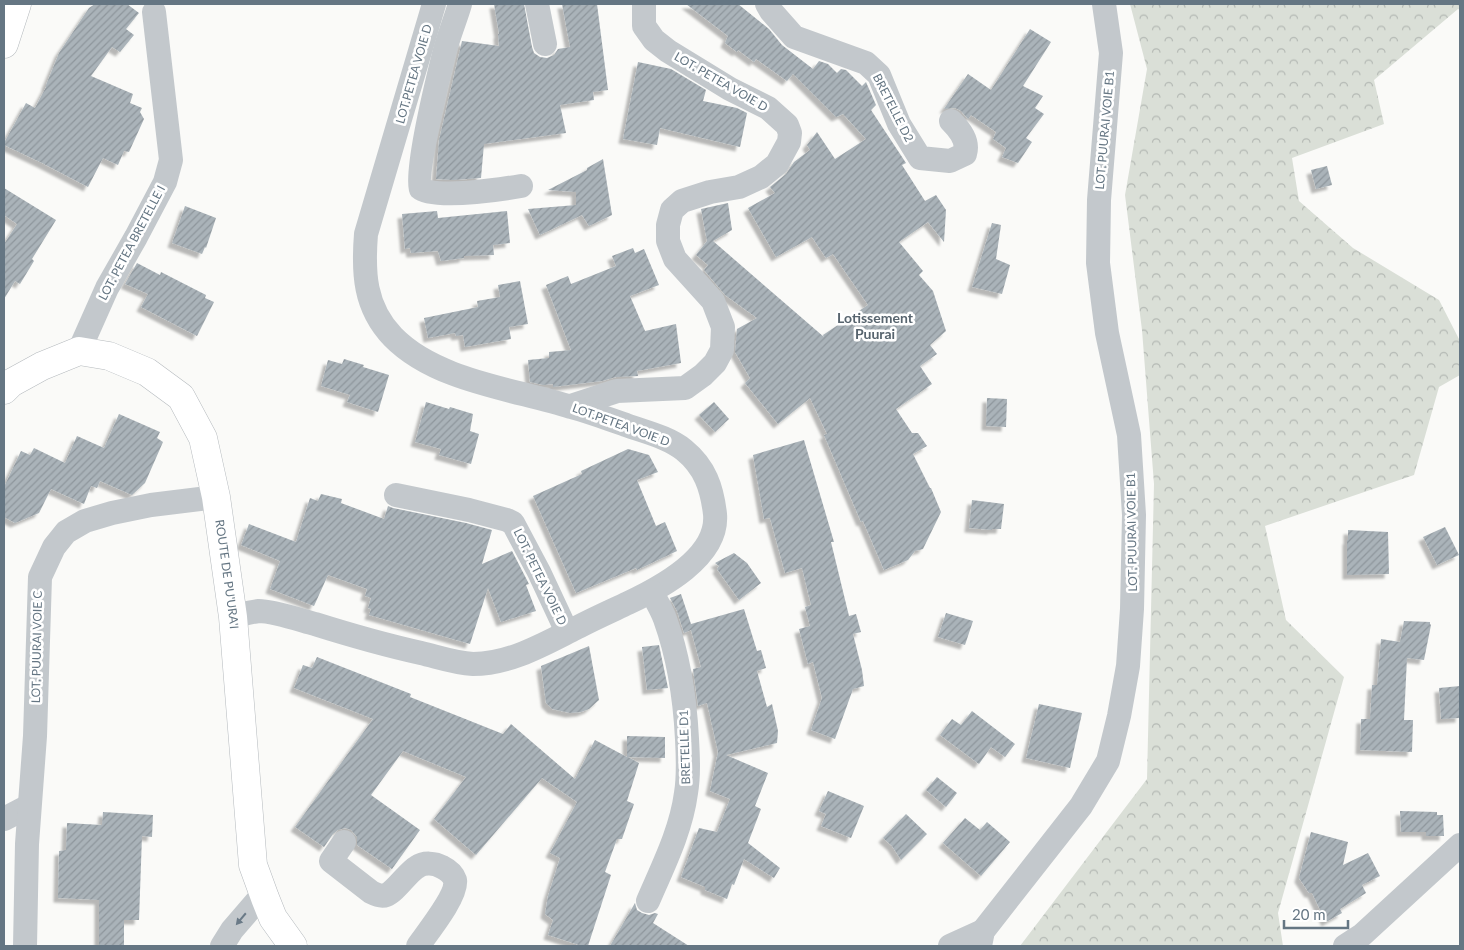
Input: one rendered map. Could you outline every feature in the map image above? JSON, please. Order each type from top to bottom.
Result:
[{"type":"main road","points":[[4,44],[17,4]]},
{"type":"main road","points":[[4,390],[11,383],[42,366],[79,351]]},
{"type":"main road","name":"ROUTE DE PU'URA'I","points":[[79,351],[109,356],[147,372],[181,397],[203,438],[216,497],[233,617],[253,865],[273,918],[293,946]]},
{"type":"street","name":"LOT.PETEA VOIE D","points":[[233,617],[259,611],[453,661],[473,664],[498,661],[520,654],[652,592],[680,573],[698,557],[709,541],[716,522],[709,483],[698,465],[682,448],[661,437],[570,406],[456,375],[433,366],[414,355],[393,337],[378,319],[366,285],[364,262],[366,234],[434,4]]},
{"type":"street","points":[[460,4],[444,54],[433,100],[419,171],[418,186],[430,192],[467,194],[522,186]]},
{"type":"street","points":[[537,4],[545,44]]},
{"type":"street","name":"LOT. PETEA VOIE D","points":[[570,406],[617,391],[685,388],[703,375],[715,363],[722,350],[722,327],[712,301],[676,259],[668,241],[668,226],[672,210],[682,201],[710,192],[739,187],[761,178],[777,164],[789,142],[790,133],[786,124],[768,108],[730,89],[668,51],[654,40],[644,26],[644,4]]},
{"type":"street","name":"BRETELLE D2","points":[[768,4],[771,11],[794,37],[866,63],[879,75],[899,124],[920,158],[950,161],[965,154],[967,147],[962,132],[951,121]]},
{"type":"street","name":"LOT. PUURAI VOIE B1","points":[[950,946],[982,938],[1081,806],[1108,761],[1128,666],[1132,608],[1134,515],[1129,435],[1107,333],[1098,263],[1099,200],[1112,53],[1104,4]]},
{"type":"street","name":"LOT. PETEA BRETELLE I","points":[[79,351],[106,288],[165,182],[170,160],[154,12]]},
{"type":"street","name":"LOT. PETEA VOIE D","points":[[396,495],[469,510],[513,523],[539,572],[567,632]]},
{"type":"street","name":"LOT. PUURAI VOIE C","points":[[25,946],[29,806],[35,736],[40,577],[54,546],[66,532],[85,521],[151,505],[216,497]]},
{"type":"street","name":"BRETELLE D1","points":[[648,901],[669,854],[679,824],[686,793],[688,763],[683,692],[665,618],[652,592]]},
{"type":"street","points":[[4,819],[29,806]]},
{"type":"street","points":[[344,842],[332,861],[371,892],[378,895],[386,895],[417,866],[431,863],[450,871],[455,879],[455,887],[446,906],[418,946]]},
{"type":"street","points":[[1345,946],[1362,935],[1460,845]]},
{"type":"street","points":[[222,946],[232,930],[263,894]]},
{"type":"green space","points":[[1130,4],[1460,4],[1460,10],[1458,9],[1374,80],[1384,124],[1292,158],[1299,201],[1353,248],[1439,300],[1460,341],[1460,375],[1439,387],[1414,475],[1265,526],[1286,620],[1344,677],[1278,913],[1283,946],[1020,946],[1147,779],[1154,484],[1142,330],[1125,195],[1147,69]]},
{"type":"building","points":[[95,4],[127,4],[139,13],[126,29],[134,35],[120,52],[112,47],[91,76],[133,94],[130,103],[142,108],[140,112],[144,119],[129,152],[124,151],[118,165],[103,158],[88,187],[4,145],[4,143],[26,103],[35,108],[46,87],[59,53],[89,8]]},
{"type":"building","points":[[494,4],[524,4],[534,53],[540,57],[547,58],[554,55],[558,49],[570,47],[562,4],[597,4],[608,90],[593,92],[594,100],[560,105],[566,133],[484,144],[481,178],[436,179],[439,140],[462,41],[499,46]]},
{"type":"building","points":[[686,4],[738,4],[769,29],[782,45],[813,69],[819,61],[828,64],[837,73],[841,69],[846,70],[862,86],[866,82],[876,105],[871,110],[906,163],[902,165],[925,201],[936,195],[946,210],[944,242],[928,222],[899,242],[923,271],[919,275],[933,291],[946,331],[930,345],[937,354],[920,366],[932,384],[896,409],[912,433],[918,433],[927,446],[913,454],[941,512],[923,549],[915,551],[908,560],[884,570],[863,521],[861,522],[824,435],[827,434],[810,398],[778,424],[745,383],[750,378],[735,352],[737,329],[757,318],[725,295],[704,270],[708,265],[696,255],[707,241],[701,209],[728,203],[732,230],[713,241],[824,337],[823,335],[868,305],[833,254],[826,258],[812,237],[776,257],[748,208],[775,193],[770,187],[786,174],[794,162],[810,150],[807,145],[817,132],[835,159],[866,139],[843,114],[836,117],[793,74],[787,81],[756,59],[754,62],[738,50],[737,52],[725,43],[728,36]]},
{"type":"building","points":[[1030,29],[1051,42],[1023,86],[1043,96],[1035,108],[1044,114],[1026,138],[1032,142],[1018,163],[1002,157],[1006,148],[993,139],[996,132],[971,115],[968,119],[961,111],[955,108],[944,109],[968,74],[991,90]]},
{"type":"building","points":[[638,62],[671,69],[706,90],[703,101],[737,108],[747,113],[740,147],[660,128],[657,145],[623,139]]},
{"type":"building","points":[[603,159],[612,215],[589,226],[582,215],[540,235],[528,209],[576,205],[576,192],[548,190],[587,170],[587,168]]},
{"type":"building","points":[[1327,166],[1332,185],[1316,189],[1311,170]]},
{"type":"building","points":[[4,188],[56,220],[32,259],[34,261],[20,284],[15,281],[4,299],[4,244],[17,224],[4,215]]},
{"type":"building","points":[[185,206],[216,218],[206,248],[202,254],[172,243]]},
{"type":"building","points":[[437,211],[438,218],[507,211],[510,243],[493,245],[494,255],[464,256],[464,258],[441,261],[438,251],[411,253],[410,248],[405,249],[402,214]]},
{"type":"building","points":[[992,223],[1001,225],[996,259],[1010,265],[1002,294],[972,287]]},
{"type":"building","points":[[633,248],[635,253],[644,249],[659,285],[630,296],[645,331],[676,324],[681,363],[637,371],[638,376],[616,377],[602,381],[553,387],[553,384],[543,385],[530,382],[528,360],[549,358],[549,352],[571,350],[546,285],[568,276],[571,284],[616,266],[612,256]]},
{"type":"building","points":[[137,263],[160,275],[161,272],[206,295],[205,298],[214,302],[197,336],[141,307],[148,294],[125,284]]},
{"type":"building","points":[[520,281],[528,324],[509,327],[511,339],[465,347],[463,335],[456,336],[455,333],[428,338],[424,318],[478,307],[477,301],[500,297],[498,285]]},
{"type":"building","points":[[344,359],[389,375],[378,412],[347,402],[350,395],[321,386],[328,360],[342,364]]},
{"type":"building","points":[[987,398],[1007,399],[1006,427],[986,426]]},
{"type":"building","points":[[426,402],[473,414],[470,431],[479,434],[471,464],[439,455],[441,449],[415,442]]},
{"type":"building","points":[[714,402],[729,419],[715,432],[699,415]]},
{"type":"building","points":[[119,414],[160,432],[157,438],[163,442],[145,483],[132,495],[100,481],[97,488],[91,486],[84,504],[51,489],[39,513],[15,523],[4,517],[4,487],[21,451],[30,455],[34,448],[65,463],[77,436],[104,448]]},
{"type":"building","points":[[804,440],[834,542],[831,542],[849,616],[856,614],[861,632],[853,634],[864,686],[853,689],[835,739],[811,730],[822,698],[813,662],[808,664],[799,629],[810,626],[805,607],[811,605],[802,568],[785,573],[770,518],[764,519],[753,455]]},
{"type":"building","points":[[628,449],[649,455],[658,472],[637,480],[656,526],[665,522],[677,551],[637,570],[636,568],[576,593],[533,496],[582,474],[581,471]]},
{"type":"building","points":[[321,494],[342,499],[341,503],[384,519],[388,506],[492,530],[482,564],[512,551],[529,584],[526,585],[536,611],[501,622],[488,588],[470,644],[369,615],[371,609],[368,608],[371,598],[365,596],[367,589],[328,575],[314,606],[270,589],[280,561],[241,545],[249,524],[296,542],[310,498],[318,501]]},
{"type":"building","points":[[972,500],[1004,504],[1001,529],[969,528]]},
{"type":"building","points":[[1445,527],[1459,555],[1437,565],[1423,537]]},
{"type":"building","points":[[1348,530],[1388,532],[1389,574],[1347,575]]},
{"type":"building","points":[[734,553],[747,563],[761,583],[739,600],[717,569],[719,566],[715,563]]},
{"type":"building","points":[[681,594],[691,624],[744,609],[757,651],[761,650],[766,668],[757,671],[767,707],[772,704],[778,731],[777,743],[726,755],[768,773],[755,806],[761,809],[748,843],[780,868],[774,878],[744,859],[727,899],[681,877],[699,828],[717,832],[730,799],[710,791],[718,752],[707,703],[698,706],[693,669],[701,667],[691,630],[684,633],[677,611],[670,598]]},
{"type":"building","points":[[946,613],[973,621],[965,645],[938,637]]},
{"type":"building","points":[[1404,621],[1430,622],[1431,625],[1424,660],[1407,658],[1404,720],[1413,720],[1412,752],[1360,750],[1361,719],[1370,719],[1372,685],[1377,685],[1381,639],[1400,642]]},
{"type":"building","points":[[659,645],[668,688],[647,690],[642,647]]},
{"type":"building","points":[[589,646],[599,700],[589,709],[581,712],[570,713],[552,709],[546,703],[541,666]]},
{"type":"building","points":[[317,657],[411,694],[410,697],[503,734],[511,724],[575,779],[595,740],[627,757],[627,736],[665,737],[665,758],[628,757],[639,763],[627,801],[634,804],[622,839],[617,839],[605,872],[611,875],[588,946],[582,946],[548,935],[553,920],[545,914],[548,896],[560,858],[550,853],[577,802],[542,778],[476,855],[434,819],[466,777],[403,751],[371,795],[420,830],[392,869],[357,845],[357,837],[351,830],[345,828],[338,830],[324,847],[295,827],[373,719],[294,688],[303,665],[312,668]]},
{"type":"building","points":[[1460,686],[1460,718],[1441,719],[1439,688]]},
{"type":"building","points":[[1039,704],[1082,713],[1070,768],[1026,758]]},
{"type":"building","points":[[972,711],[1015,744],[1005,757],[991,747],[979,764],[940,735],[952,719],[961,725]]},
{"type":"building","points":[[937,777],[957,793],[946,807],[926,790]]},
{"type":"building","points":[[828,791],[864,806],[851,838],[821,826],[826,814],[819,811]]},
{"type":"building","points":[[1400,811],[1437,812],[1437,815],[1443,815],[1444,836],[1426,836],[1426,832],[1401,832]]},
{"type":"building","points":[[103,812],[153,815],[152,837],[142,836],[139,920],[124,920],[124,946],[99,946],[99,900],[58,898],[59,851],[66,850],[67,823],[102,825]]},
{"type":"building","points":[[906,814],[927,834],[901,860],[892,846],[883,838]]},
{"type":"building","points":[[965,818],[980,830],[987,822],[1010,842],[981,876],[943,843]]},
{"type":"building","points":[[1311,832],[1348,842],[1343,865],[1368,853],[1380,876],[1362,885],[1366,893],[1340,909],[1342,913],[1326,922],[1312,893],[1309,893],[1299,878]]},
{"type":"building","points":[[635,903],[637,910],[642,913],[649,915],[658,914],[653,923],[689,946],[610,946]]},
{"type":"district","name":"Lotissement Puurai","points":[[875,326]]}]
